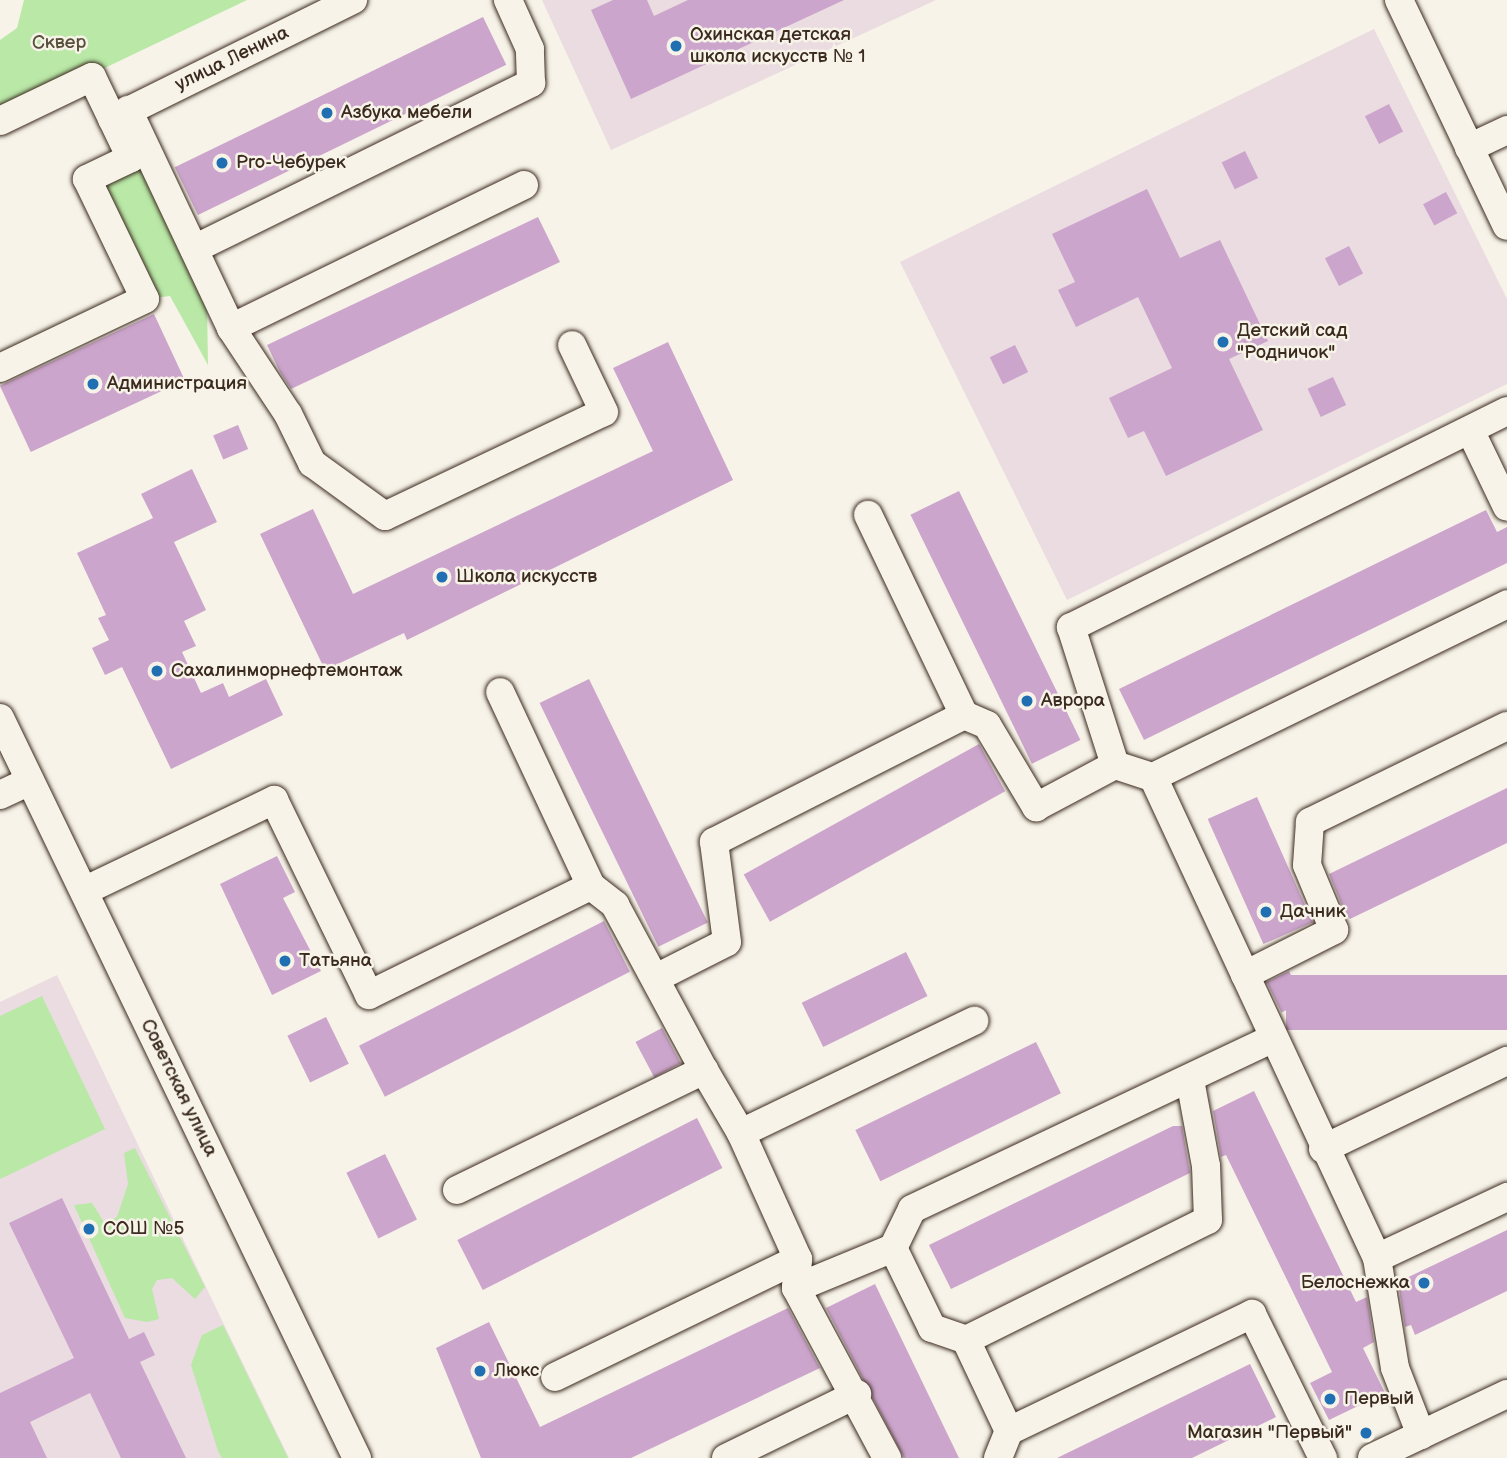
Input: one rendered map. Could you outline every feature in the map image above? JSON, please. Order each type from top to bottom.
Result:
[{"type":"street","name":"улица Ленина","points":[[120,115],[308,10],[353,0]]},
{"type":"street","points":[[194,249],[531,83],[530,49],[508,0]]},
{"type":"street","points":[[1399,0],[1507,226]]},
{"type":"street","points":[[0,121],[92,77],[120,115],[194,249],[231,328],[288,415],[312,463],[386,516],[604,412],[572,345]]},
{"type":"street","points":[[0,368],[145,299],[87,179],[131,158],[120,115]]},
{"type":"street","points":[[1469,148],[1507,130]]},
{"type":"street","points":[[231,328],[524,185]]},
{"type":"street","points":[[1115,765],[1071,627],[1507,411]]},
{"type":"street","points":[[1470,430],[1507,507]]},
{"type":"street","points":[[868,515],[964,715],[988,725],[1036,807],[1115,765],[1153,777],[1507,604]]},
{"type":"street","points":[[500,692],[590,886],[615,905],[741,1133],[799,1259],[796,1288],[857,1394],[887,1458]]},
{"type":"street","points":[[657,977],[727,942],[714,842],[964,715]]},
{"type":"street","name":"Советская улица","points":[[0,718],[357,1458]]},
{"type":"street","points":[[1245,975],[1334,930],[1307,865],[1310,821],[1507,726]]},
{"type":"street","points":[[1153,777],[1323,1149],[1377,1258],[1395,1367],[1421,1435]]},
{"type":"street","points":[[0,795],[30,781]]},
{"type":"street","points":[[84,891],[274,800],[369,995],[590,886]]},
{"type":"street","points":[[741,1133],[974,1021]]},
{"type":"street","points":[[796,1288],[893,1248],[912,1209],[1272,1039]]},
{"type":"street","points":[[1323,1149],[1507,1061]]},
{"type":"street","points":[[457,1190],[704,1070]]},
{"type":"street","points":[[965,1340],[1208,1220],[1206,1166],[1190,1080]]},
{"type":"street","points":[[1377,1258],[1507,1197]]},
{"type":"street","points":[[893,1248],[932,1328],[965,1340],[1009,1431]]},
{"type":"street","points":[[555,1377],[799,1259]]},
{"type":"street","points":[[998,1458],[1009,1431],[1252,1314],[1323,1458]]},
{"type":"street","points":[[726,1458],[857,1394]]},
{"type":"street","points":[[1372,1458],[1507,1394]]},
{"type":"shaded area","points":[[542,0],[936,0],[611,150]]},
{"type":"shaded area","name":"Детский сад \"Родничок\"","points":[[1374,29],[1507,299],[1507,384],[1067,600],[900,262]]},
{"type":"shaded area","name":"СОШ №5","points":[[57,975],[289,1458],[0,1458],[0,1002]]},
{"type":"green space","name":"Сквер","points":[[24,0],[247,0],[0,118],[0,40],[17,28]]},
{"type":"green space","points":[[137,161],[207,309],[208,365],[170,296],[145,299],[87,179]]},
{"type":"green space","points":[[42,996],[105,1129],[0,1179],[0,1016]]},
{"type":"green space","points":[[135,1148],[205,1287],[195,1299],[172,1278],[157,1280],[152,1289],[159,1319],[147,1322],[125,1318],[74,1205],[92,1203],[105,1224],[117,1217],[128,1184],[124,1153]]},
{"type":"green space","points":[[223,1325],[288,1458],[222,1458],[218,1451],[191,1365],[202,1335]]},
{"type":"building","name":"Охинская детская школа искусств № 1","points":[[613,0],[647,0],[654,16],[688,0],[844,0],[631,99],[591,10]]},
{"type":"building","points":[[483,17],[506,65],[198,215],[175,167]]},
{"type":"building","points":[[1389,104],[1403,132],[1379,144],[1365,116]]},
{"type":"building","points":[[1245,151],[1258,178],[1235,189],[1222,162]]},
{"type":"building","points":[[1147,189],[1180,258],[1220,240],[1268,341],[1229,359],[1263,430],[1166,476],[1144,431],[1128,438],[1109,398],[1172,368],[1138,297],[1076,327],[1058,290],[1075,282],[1052,234]]},
{"type":"building","points":[[1446,192],[1457,213],[1434,225],[1423,204]]},
{"type":"building","points":[[538,217],[560,262],[291,389],[267,345]]},
{"type":"building","points":[[1349,246],[1363,274],[1339,286],[1325,258]]},
{"type":"building","name":"Администрация","points":[[154,314],[185,380],[31,452],[0,386]]},
{"type":"building","points":[[668,342],[733,480],[407,640],[404,633],[325,670],[260,534],[313,509],[353,594],[653,451],[613,368]]},
{"type":"building","points":[[1015,345],[1028,372],[1003,384],[990,357]]},
{"type":"building","points":[[1333,377],[1346,405],[1321,417],[1308,389]]},
{"type":"building","points":[[238,425],[248,449],[223,459],[213,436]]},
{"type":"building","points":[[192,469],[217,522],[174,542],[206,610],[184,621],[196,646],[182,652],[201,693],[223,683],[229,697],[266,679],[283,715],[171,769],[122,667],[105,675],[92,648],[109,640],[98,618],[106,615],[77,553],[153,518],[141,494]]},
{"type":"building","points":[[959,491],[1080,740],[1032,764],[910,515]]},
{"type":"building","points":[[1486,510],[1497,532],[1507,527],[1507,563],[1144,740],[1119,689]]},
{"type":"building","points":[[589,679],[708,923],[658,947],[540,703]]},
{"type":"building","points":[[979,744],[1005,791],[770,922],[744,874]]},
{"type":"building","points":[[1507,788],[1507,843],[1350,919],[1345,913],[1329,874]]},
{"type":"building","points":[[1257,797],[1313,922],[1263,944],[1208,819]]},
{"type":"building","points":[[277,856],[295,892],[283,898],[321,971],[272,995],[220,884]]},
{"type":"building","points":[[604,921],[630,972],[385,1097],[359,1046]]},
{"type":"building","points":[[906,952],[927,996],[823,1047],[802,1003]]},
{"type":"building","points":[[1289,971],[1304,1002],[1281,1013],[1267,982]]},
{"type":"building","points":[[1286,975],[1507,975],[1507,1030],[1286,1030]]},
{"type":"building","points":[[326,1017],[349,1064],[310,1083],[287,1036]]},
{"type":"building","points":[[662,1028],[681,1063],[654,1077],[636,1042]]},
{"type":"building","points":[[1036,1042],[1061,1093],[880,1181],[855,1130]]},
{"type":"building","points":[[1254,1091],[1356,1302],[1367,1297],[1374,1342],[1363,1348],[1385,1393],[1329,1420],[1310,1383],[1332,1372],[1226,1155],[1221,1157],[1213,1111]]},
{"type":"building","points":[[697,1118],[722,1168],[483,1290],[457,1240]]},
{"type":"building","points":[[1173,1126],[1182,1126],[1190,1173],[951,1289],[929,1245]]},
{"type":"building","points":[[385,1154],[417,1220],[378,1238],[346,1173]]},
{"type":"building","points":[[62,1198],[129,1339],[144,1332],[155,1355],[140,1362],[186,1458],[121,1458],[90,1393],[30,1422],[47,1458],[0,1458],[0,1393],[74,1358],[9,1223]]},
{"type":"building","points":[[1507,1230],[1507,1291],[1415,1335],[1411,1325],[1405,1327],[1398,1282]]},
{"type":"building","points":[[875,1284],[959,1458],[904,1458],[826,1308]]},
{"type":"building","points":[[788,1308],[820,1368],[631,1458],[481,1458],[436,1348],[489,1322],[540,1427]]},
{"type":"building","points":[[1250,1364],[1276,1417],[1192,1458],[1057,1458]]},
{"type":"place","name":"Охинская детская школа искусств № 1","points":[[676,46]]},
{"type":"place","name":"Азбука мебели","points":[[327,113]]},
{"type":"place","name":"Pro-Чебурек","points":[[222,163]]},
{"type":"place","name":"Детский сад \"Родничок\"","points":[[1223,342]]},
{"type":"place","name":"Администрация","points":[[93,384]]},
{"type":"place","name":"Школа искусств","points":[[442,577]]},
{"type":"place","name":"Сахалинморнефтемонтаж","points":[[157,671]]},
{"type":"place","name":"Аврора","points":[[1027,701]]},
{"type":"place","name":"Дачник","points":[[1266,912]]},
{"type":"place","name":"Татьяна","points":[[285,961]]},
{"type":"place","name":"СОШ №5","points":[[89,1229]]},
{"type":"place","name":"Белоснежка","points":[[1424,1283]]},
{"type":"place","name":"Люкс","points":[[480,1371]]},
{"type":"place","name":"Первый","points":[[1330,1399]]},
{"type":"place","name":"Магазин \"Первый\"","points":[[1366,1433]]}]
